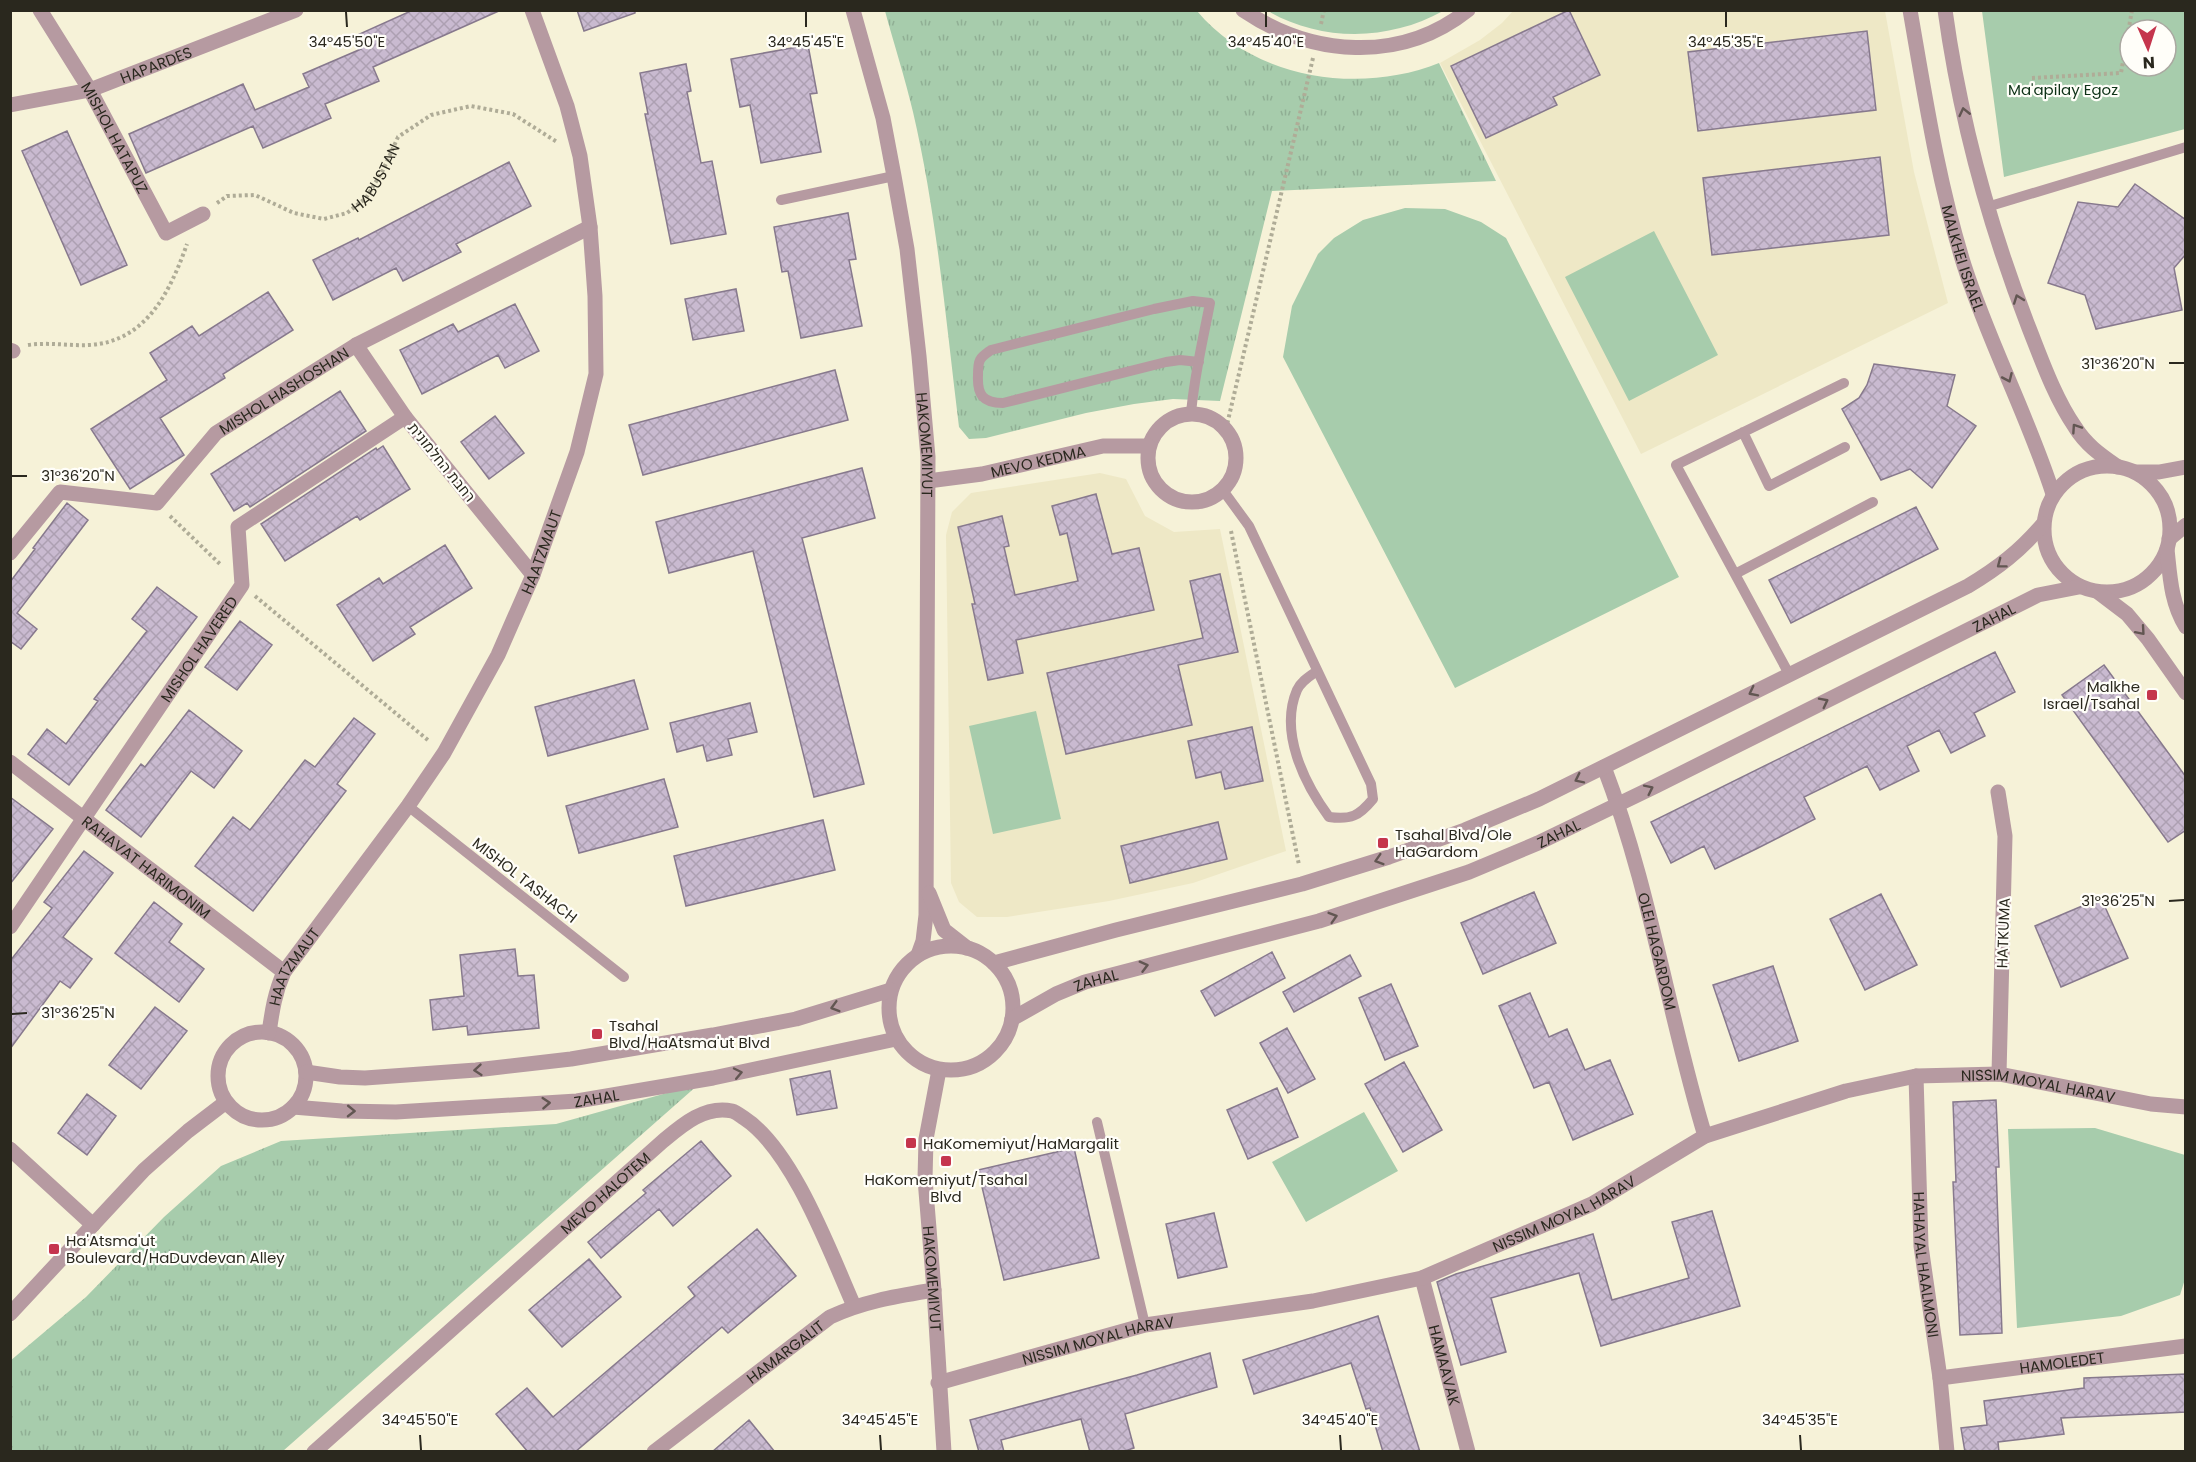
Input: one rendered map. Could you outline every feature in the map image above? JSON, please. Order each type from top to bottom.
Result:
[{"type":"street","name":"MISHOL HATAPUZ","points":[[40,10],[90,90],[166,233],[203,214]]},
{"type":"street","name":"HAPARDES","points":[[10,105],[90,90],[296,10]]},
{"type":"street","name":"HAATZMAUT","points":[[269,1033],[275,997],[284,972],[408,806],[444,753],[498,655],[532,575],[577,452],[596,375],[595,296],[590,227],[580,156],[567,106],[532,10]]},
{"type":"street","name":"HAKOMEMIYUT","points":[[854,10],[883,118],[907,249],[928,457],[926,888],[923,941],[918,955]]},
{"type":"street","points":[[1243,10],[1263,24],[1294,38],[1317,44],[1351,48],[1376,47],[1408,40],[1440,28],[1468,10]]},
{"type":"street","name":"MALKHEI ISRAEL","points":[[1911,10],[1939,171],[1964,264],[1987,329],[2036,443],[2053,494]]},
{"type":"street","points":[[1946,10],[1956,78],[1987,207],[2019,301],[2039,353],[2074,427],[2092,449],[2118,467]]},
{"type":"street","name":"MISHOL HASHOSHAN","points":[[157,503],[216,434],[356,345],[590,227]]},
{"type":"street","name":"רחבת החלמונית","points":[[356,345],[405,417],[532,575]]},
{"type":"street","points":[[1200,414],[1215,419],[1226,429],[1234,442],[1237,457],[1234,472],[1215,496],[1202,501],[1186,502],[1172,498],[1159,489],[1151,476],[1147,461],[1148,446],[1153,434],[1162,424],[1173,417],[1200,414]]},
{"type":"street","name":"MISHOL HAVERED","points":[[10,927],[242,585],[238,527],[405,417]]},
{"type":"street","name":"MEVO KEDMA","points":[[928,480],[982,474],[1103,446],[1148,446]]},
{"type":"street","points":[[2186,525],[2168,544],[2161,562],[2141,583],[2113,592],[2098,592],[2079,586],[2063,576],[2051,561],[2044,543],[2043,524],[2046,508],[2053,494],[2075,474],[2089,468],[2118,467],[2134,472],[2145,479],[2163,500],[2169,519],[2168,544],[2171,588],[2176,612],[2186,627]]},
{"type":"street","points":[[2134,472],[2159,472],[2186,467]]},
{"type":"street","points":[[10,553],[60,492],[157,503]]},
{"type":"street","points":[[994,963],[1302,884],[1389,857],[1464,830],[1539,799],[1968,586],[1997,568],[2022,548],[2043,524]]},
{"type":"street","name":"ZAHAL","points":[[1012,1018],[1056,994],[1085,982],[1319,921],[1459,875],[1538,843],[1618,805],[2038,594],[2079,586]]},
{"type":"street","points":[[2098,592],[2127,614],[2141,630],[2186,693]]},
{"type":"street","name":"RAHAVAT HARIMONIM","points":[[10,762],[284,972]]},
{"type":"street","name":"OLEI HAGARDOM","points":[[1604,767],[1635,857],[1705,1136]]},
{"type":"street","name":"HATKUMA","points":[[1998,792],[2005,837],[1999,1074]]},
{"type":"street","name":"HAKOMEMIYUT","points":[[926,888],[944,930],[967,948]]},
{"type":"street","points":[[950,946],[967,948],[982,954],[994,963],[1004,975],[1010,988],[1013,1003],[1012,1018],[1004,1042],[986,1060],[963,1070],[939,1070],[914,1059],[903,1050],[890,1023],[888,1006],[897,976],[906,964],[918,955],[934,948],[950,946]]},
{"type":"street","points":[[306,1072],[364,1078],[476,1070],[571,1059],[796,1019],[891,990]]},
{"type":"street","points":[[269,1033],[280,1036],[297,1051],[306,1072],[305,1085],[300,1097],[282,1115],[271,1119],[258,1120],[234,1111],[220,1092],[218,1081],[221,1058],[236,1040],[246,1035],[269,1033]]},
{"type":"street","name":"ZAHAL","points":[[292,1107],[396,1112],[577,1101],[713,1078],[896,1039]]},
{"type":"street","name":"HAKOMEMIYUT","points":[[939,1070],[926,1139],[925,1179],[944,1452]]},
{"type":"street","name":"NISSIM MOYAL HARAV","points":[[938,1383],[1145,1325],[1313,1301],[1422,1278],[1592,1204],[1705,1136],[1846,1090],[1916,1076],[1999,1074],[2151,1104],[2186,1107]]},
{"type":"street","name":"HAHAYAL HAALMONI","points":[[1916,1076],[1921,1246],[1940,1378],[1947,1452]]},
{"type":"street","points":[[10,1314],[144,1170],[188,1131],[226,1102]]},
{"type":"street","name":"MEVO HALOTEM","points":[[314,1452],[663,1141],[689,1120],[712,1111],[733,1111],[768,1137],[784,1159],[854,1306]]},
{"type":"street","points":[[10,1149],[93,1225]]},
{"type":"street","name":"HAMAAVAK","points":[[1422,1278],[1468,1452]]},
{"type":"street","name":"HAMARGALIT","points":[[654,1452],[830,1317],[854,1306],[877,1300],[934,1290]]},
{"type":"street","name":"HAMOLEDET","points":[[1940,1378],[2186,1346]]},
{"type":"lane","points":[[1987,207],[2186,147]]},
{"type":"lane","points":[[781,200],[894,176]]},
{"type":"lane","points":[[1191,414],[1198,362],[1210,303],[1193,301],[991,350],[980,359],[978,387],[982,398],[992,403],[1003,403],[1166,362],[1180,360],[1198,362]]},
{"type":"lane","points":[[1789,674],[1676,465],[1844,383]]},
{"type":"lane","points":[[1743,432],[1769,486],[1845,447]]},
{"type":"lane","points":[[1222,489],[1249,526],[1371,784],[1373,799],[1362,813],[1344,819],[1329,817],[1314,797],[1296,753],[1292,732],[1290,713],[1298,688],[1317,671]]},
{"type":"lane","points":[[1735,574],[1874,502]]},
{"type":"lane","name":"MISHOL TASHACH","points":[[408,806],[624,977]]},
{"type":"lane","points":[[1097,1122],[1145,1325]]},
{"type":"path","points":[[1226,429],[1324,10]]},
{"type":"path","points":[[2032,78],[2121,73],[2132,10]]},
{"type":"path","name":"HABUSTAN","points":[[12,351],[30,345],[53,343],[90,345],[120,339],[145,321],[162,298],[178,268],[190,235],[203,214],[227,196],[255,195],[294,213],[324,219],[347,213],[366,198],[383,170],[398,137],[431,115],[471,106],[513,114],[580,156]]},
{"type":"path","points":[[157,503],[242,585],[444,753]]},
{"type":"path","points":[[1229,522],[1302,884]]},
{"type":"shaded area","points":[[1513,11],[1885,11],[1914,172],[1948,303],[1641,454],[1440,63],[1480,40]]},
{"type":"shaded area","points":[[1100,473],[1126,479],[1145,516],[1174,532],[1220,529],[1286,851],[1193,883],[1109,901],[1007,917],[977,917],[959,902],[951,883],[946,535],[952,512],[971,493]]},
{"type":"green space","points":[[885,11],[1197,11],[1220,34],[1248,52],[1278,66],[1309,74],[1342,79],[1375,78],[1408,73],[1439,63],[1496,181],[1272,191],[1220,401],[1173,399],[1134,404],[1086,413],[986,438],[969,439],[959,427],[940,269],[921,151],[910,99]]},
{"type":"green space","points":[[1268,11],[1443,11],[1400,28],[1356,34],[1333,33],[1311,28]]},
{"type":"green space","name":"Ma'apilay Egoz","points":[[1982,11],[2185,11],[2185,129],[2004,177]]},
{"type":"green space","points":[[1405,208],[1445,209],[1481,222],[1506,238],[1679,577],[1455,688],[1283,357],[1292,306],[1318,254],[1334,238],[1363,220]]},
{"type":"green space","points":[[1654,231],[1718,355],[1629,401],[1565,277]]},
{"type":"green space","points":[[1036,711],[1061,819],[993,834],[969,726]]},
{"type":"green space","points":[[699,1084],[283,1451],[11,1451],[10,1361],[86,1297],[164,1217],[221,1166],[281,1141],[556,1124]]},
{"type":"green space","points":[[1364,1112],[1398,1171],[1306,1222],[1272,1162]]},
{"type":"green space","points":[[2095,1128],[2185,1155],[2186,1276],[2180,1295],[2121,1316],[2017,1328],[2008,1129]]},
{"type":"building","points":[[413,10],[501,10],[373,67],[379,81],[325,104],[331,118],[263,148],[253,126],[146,173],[129,134],[243,84],[255,110],[309,87],[303,74],[361,49],[355,36]]},
{"type":"building","points":[[577,10],[635,10],[635,13],[584,31]]},
{"type":"building","points":[[1569,10],[1600,75],[1553,97],[1557,105],[1486,138],[1451,66]]},
{"type":"building","points":[[1867,31],[1876,110],[1698,131],[1688,52]]},
{"type":"building","points":[[808,45],[817,93],[810,94],[821,152],[761,163],[750,105],[740,107],[731,59]]},
{"type":"building","points":[[686,64],[691,91],[687,92],[701,163],[712,161],[726,234],[671,244],[645,114],[648,114],[640,73]]},
{"type":"building","points":[[67,131],[127,265],[81,285],[22,151]]},
{"type":"building","points":[[1880,157],[1889,235],[1712,255],[1703,178]]},
{"type":"building","points":[[509,162],[531,206],[456,244],[461,252],[403,281],[396,268],[333,300],[313,260],[358,238],[359,240]]},
{"type":"building","points":[[2135,184],[2186,220],[2186,254],[2174,268],[2182,310],[2096,329],[2085,295],[2048,283],[2078,202],[2118,207]]},
{"type":"building","points":[[848,213],[856,259],[849,260],[862,326],[801,338],[788,271],[782,272],[774,227]]},
{"type":"building","points":[[736,289],[744,331],[693,340],[685,299]]},
{"type":"building","points":[[268,292],[293,330],[223,374],[225,378],[160,418],[184,455],[130,489],[91,429],[167,380],[150,353],[192,326],[199,336]]},
{"type":"building","points":[[515,304],[539,351],[505,368],[498,355],[422,394],[400,350],[453,324],[458,332]]},
{"type":"building","points":[[1874,364],[1955,375],[1947,406],[1976,426],[1932,488],[1910,469],[1881,480],[1842,409],[1859,398],[1867,385]]},
{"type":"building","points":[[835,370],[848,420],[643,475],[629,425]]},
{"type":"building","points":[[340,391],[366,431],[250,507],[247,503],[234,511],[211,474]]},
{"type":"building","points":[[495,416],[524,453],[489,479],[461,442]]},
{"type":"building","points":[[383,446],[410,489],[360,520],[357,516],[285,561],[261,524],[376,448],[377,450]]},
{"type":"building","points":[[862,468],[875,518],[802,538],[864,784],[814,797],[753,551],[669,573],[656,522]]},
{"type":"building","points":[[1096,494],[1112,554],[1139,548],[1154,610],[1016,640],[1023,673],[988,680],[972,604],[975,604],[958,527],[1002,516],[1009,546],[1004,547],[1015,595],[1078,581],[1067,533],[1060,535],[1052,506]]},
{"type":"building","points":[[67,503],[88,520],[17,613],[37,629],[21,649],[10,641],[10,582]]},
{"type":"building","points":[[1916,507],[1938,549],[1791,623],[1769,580]]},
{"type":"building","points":[[445,545],[472,588],[410,627],[415,634],[373,661],[337,605],[379,578],[383,584]]},
{"type":"building","points":[[1220,574],[1238,652],[1178,665],[1192,725],[1066,754],[1047,673],[1203,638],[1190,581]]},
{"type":"building","points":[[157,587],[197,617],[69,785],[28,754],[47,729],[66,744],[98,701],[94,699],[147,631],[132,619]]},
{"type":"building","points":[[240,621],[272,645],[237,690],[205,667]]},
{"type":"building","points":[[1995,652],[2015,692],[1974,713],[1985,736],[1951,753],[1939,730],[1907,746],[1919,771],[1880,790],[1867,766],[1804,797],[1815,819],[1756,849],[1715,869],[1704,846],[1671,863],[1651,822]]},
{"type":"building","points":[[2104,665],[2186,777],[2186,830],[2168,842],[2062,695]]},
{"type":"building","points":[[634,680],[648,729],[548,756],[535,707]]},
{"type":"building","points":[[750,703],[757,732],[728,739],[732,755],[707,761],[703,745],[677,752],[670,723]]},
{"type":"building","points":[[189,710],[242,751],[214,788],[191,771],[141,837],[106,810],[141,764],[145,767]]},
{"type":"building","points":[[354,718],[375,734],[337,784],[346,791],[253,911],[195,866],[233,817],[250,830],[305,760],[315,767]]},
{"type":"building","points":[[1252,727],[1263,781],[1225,789],[1221,772],[1196,778],[1188,741]]},
{"type":"building","points":[[664,779],[678,827],[579,853],[566,806]]},
{"type":"building","points":[[10,797],[53,829],[10,884]]},
{"type":"building","points":[[823,820],[835,870],[686,906],[674,856]]},
{"type":"building","points":[[1218,822],[1227,859],[1130,883],[1121,846]]},
{"type":"building","points":[[84,851],[113,873],[63,937],[92,959],[70,988],[60,981],[10,1049],[10,961],[52,908],[44,902]]},
{"type":"building","points":[[1534,892],[1556,943],[1483,974],[1461,923]]},
{"type":"building","points":[[1881,894],[1917,965],[1865,990],[1830,919]]},
{"type":"building","points":[[2101,898],[2128,958],[2061,987],[2035,926]]},
{"type":"building","points":[[154,902],[182,924],[169,942],[204,969],[179,1002],[115,953]]},
{"type":"building","points":[[515,949],[518,976],[534,975],[539,1028],[468,1035],[467,1026],[433,1030],[430,1000],[464,996],[460,955]]},
{"type":"building","points":[[1272,952],[1285,978],[1215,1016],[1201,991]]},
{"type":"building","points":[[1350,955],[1361,976],[1294,1012],[1283,992]]},
{"type":"building","points":[[1773,966],[1798,1041],[1739,1061],[1713,985]]},
{"type":"building","points":[[1391,984],[1418,1046],[1385,1060],[1359,998]]},
{"type":"building","points":[[1530,993],[1549,1037],[1567,1029],[1585,1070],[1610,1060],[1633,1114],[1573,1140],[1549,1082],[1534,1088],[1499,1006]]},
{"type":"building","points":[[155,1007],[187,1031],[141,1089],[109,1065]]},
{"type":"building","points":[[1287,1028],[1315,1079],[1288,1093],[1260,1043]]},
{"type":"building","points":[[1404,1062],[1442,1130],[1403,1152],[1365,1084]]},
{"type":"building","points":[[830,1071],[837,1108],[797,1115],[790,1079]]},
{"type":"building","points":[[1277,1088],[1298,1137],[1248,1159],[1227,1110]]},
{"type":"building","points":[[87,1094],[116,1116],[87,1155],[58,1133]]},
{"type":"building","points":[[1996,1100],[2002,1333],[1960,1335],[1953,1182],[1956,1182],[1953,1102]]},
{"type":"building","points":[[701,1141],[731,1176],[673,1226],[659,1209],[601,1258],[588,1242],[646,1193],[643,1190]]},
{"type":"building","points":[[1074,1148],[1099,1258],[1004,1280],[978,1170]]},
{"type":"building","points":[[1712,1211],[1740,1306],[1601,1346],[1579,1273],[1491,1298],[1506,1352],[1461,1365],[1437,1282],[1456,1274],[1593,1234],[1612,1300],[1689,1278],[1672,1222]]},
{"type":"building","points":[[1214,1213],[1227,1267],[1178,1278],[1166,1224]]},
{"type":"building","points":[[757,1229],[796,1276],[728,1333],[722,1327],[575,1452],[528,1452],[496,1414],[527,1388],[553,1417],[695,1296],[688,1287]]},
{"type":"building","points":[[589,1259],[621,1297],[562,1347],[529,1310]]},
{"type":"building","points":[[1378,1316],[1420,1452],[1383,1452],[1370,1408],[1366,1409],[1351,1363],[1254,1394],[1243,1360]]},
{"type":"building","points":[[1210,1353],[1217,1387],[1125,1414],[1134,1448],[1122,1452],[1090,1452],[1081,1419],[1001,1440],[1004,1452],[979,1452],[970,1420]]},
{"type":"building","points":[[2186,1374],[2186,1412],[2061,1418],[2064,1434],[1998,1442],[1999,1452],[1965,1452],[1961,1428],[1987,1425],[1984,1401],[2084,1388],[2084,1378]]},
{"type":"building","points":[[749,1420],[775,1452],[712,1452]]},
{"type":"place","name":"Malkhe Israel/Tsahal","points":[[2152,695]]},
{"type":"place","name":"Tsahal Blvd/Ole HaGardom","points":[[1383,843]]},
{"type":"place","name":"Tsahal Blvd/HaAtsma'ut Blvd","points":[[597,1034]]},
{"type":"place","name":"HaKomemiyut/HaMargalit","points":[[911,1143]]},
{"type":"place","name":"HaKomemiyut/Tsahal Blvd","points":[[946,1161]]},
{"type":"place","name":"Ha'Atsma'ut Boulevard/HaDuvdevan Alley","points":[[54,1249]]}]
